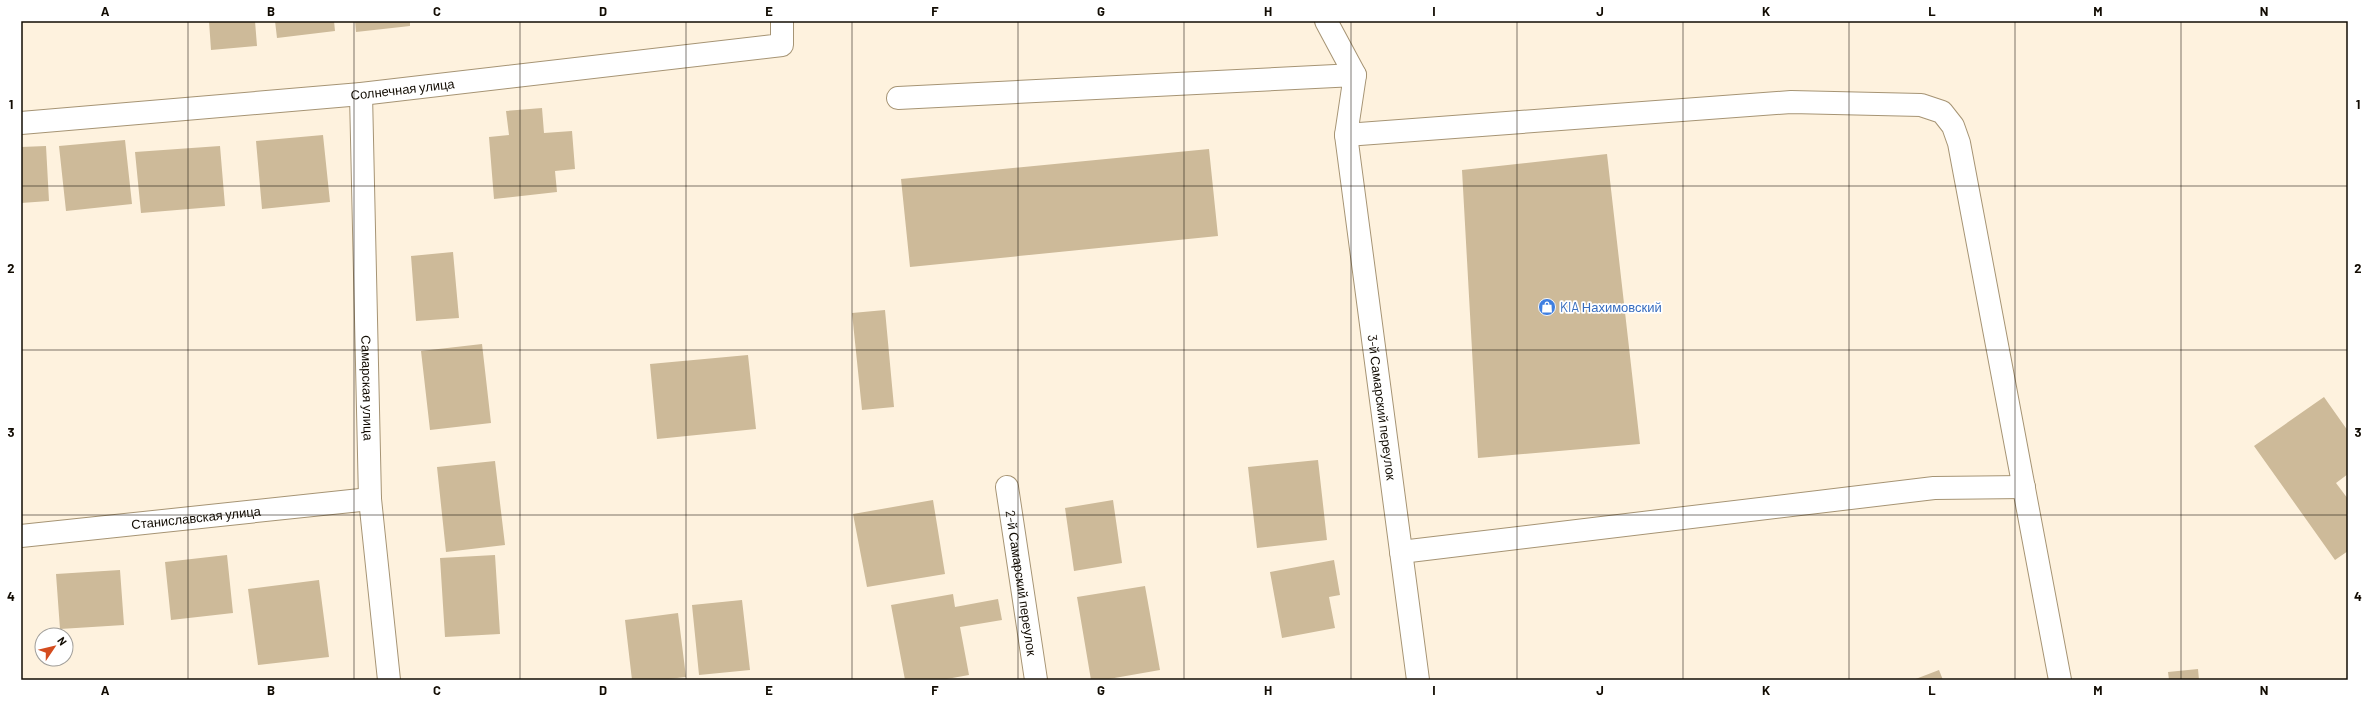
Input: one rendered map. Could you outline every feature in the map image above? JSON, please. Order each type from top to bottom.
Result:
[{"type":"street","name":"Солнечная улица","points":[[21,123],[361,94],[782,45],[782,21]]},
{"type":"street","points":[[898,98],[1355,75],[1326,21]]},
{"type":"street","name":"3-й Самарский переулок","points":[[1355,75],[1346,135],[1418,680]]},
{"type":"street","name":"Самарская улица","points":[[361,94],[370,499],[389,680]]},
{"type":"street","points":[[1346,135],[1791,102],[1921,105],[1942,112],[1953,126],[1960,143],[2060,680]]},
{"type":"street","name":"2-й Самарский переулок","points":[[1007,487],[1036,680]]},
{"type":"street","points":[[1401,552],[1934,488],[2024,487]]},
{"type":"street","name":"Станиславская улица","points":[[21,536],[370,499]]},
{"type":"building","points":[[209,21],[255,21],[257,46],[211,50]]},
{"type":"building","points":[[275,21],[334,21],[335,31],[277,38]]},
{"type":"building","points":[[355,21],[410,21],[410,26],[356,32]]},
{"type":"building","points":[[542,108],[544,133],[572,131],[575,169],[555,171],[557,192],[494,199],[489,137],[509,135],[506,111]]},
{"type":"building","points":[[323,135],[330,202],[262,209],[256,141]]},
{"type":"building","points":[[125,140],[132,204],[66,211],[59,146]]},
{"type":"building","points":[[46,146],[49,201],[21,203],[21,147]]},
{"type":"building","points":[[220,146],[225,206],[141,213],[135,152]]},
{"type":"building","points":[[1209,149],[1218,236],[910,267],[901,179]]},
{"type":"building","name":"KIA Нахимовский","points":[[1607,154],[1640,444],[1478,458],[1462,170]]},
{"type":"building","points":[[453,252],[459,318],[416,321],[411,256]]},
{"type":"building","points":[[885,310],[894,407],[862,410],[852,313]]},
{"type":"building","points":[[482,344],[491,423],[430,430],[421,351]]},
{"type":"building","points":[[748,355],[756,429],[657,439],[650,364]]},
{"type":"building","points":[[2324,397],[2348,431],[2348,474],[2336,483],[2348,499],[2348,551],[2335,560],[2254,446]]},
{"type":"building","points":[[1318,460],[1327,540],[1257,548],[1248,467]]},
{"type":"building","points":[[495,461],[505,545],[446,552],[437,467]]},
{"type":"building","points":[[933,500],[945,574],[867,587],[853,514]]},
{"type":"building","points":[[1113,500],[1122,563],[1074,571],[1065,508]]},
{"type":"building","points":[[227,555],[233,613],[171,620],[165,562]]},
{"type":"building","points":[[495,555],[500,634],[445,637],[440,558]]},
{"type":"building","points":[[1334,560],[1340,595],[1329,597],[1335,628],[1282,638],[1270,572]]},
{"type":"building","points":[[120,570],[124,625],[74,628],[60,627],[56,574]]},
{"type":"building","points":[[319,580],[329,657],[258,665],[248,589]]},
{"type":"building","points":[[1145,586],[1160,670],[1103,680],[1091,680],[1077,597]]},
{"type":"building","points":[[953,594],[955,607],[998,599],[1002,620],[960,627],[969,675],[941,680],[905,680],[891,605]]},
{"type":"building","points":[[742,600],[750,670],[699,675],[692,605]]},
{"type":"building","points":[[678,613],[686,677],[659,680],[632,680],[625,620]]},
{"type":"building","points":[[2198,669],[2199,680],[2169,680],[2168,672]]},
{"type":"building","points":[[1939,670],[1943,680],[1913,680]]},
{"type":"place","name":"KIA Нахимовский","points":[[1547,307]]}]
